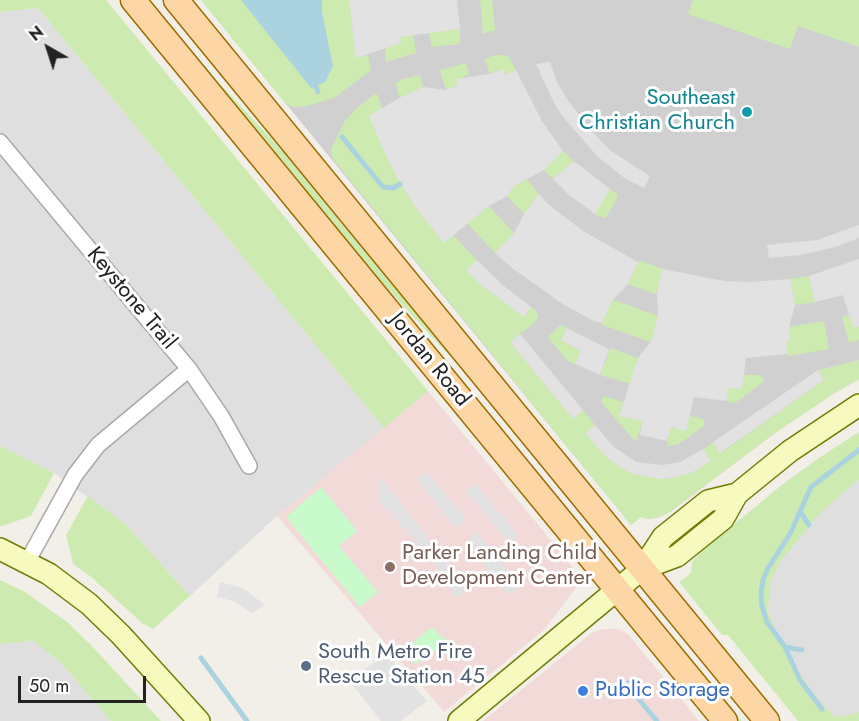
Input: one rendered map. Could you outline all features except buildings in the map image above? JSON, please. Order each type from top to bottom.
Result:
[{"type":"main road","name":"Jordan Road","points":[[133,0],[725,721]]},
{"type":"main road","name":"Jordan Road","points":[[176,0],[766,721]]},
{"type":"street","name":"Keystone Trail","points":[[0,142],[189,369],[221,416],[249,466]]},
{"type":"street","points":[[27,562],[75,475],[98,445],[189,369]]},
{"type":"street","points":[[459,721],[642,569],[663,537],[708,501],[737,494],[790,452],[859,405]]},
{"type":"street","points":[[0,549],[27,562],[66,586],[104,618],[199,721]]},
{"type":"shaded area","points":[[201,0],[779,0],[859,28],[859,379],[775,433],[670,512],[660,517],[648,519],[641,517],[631,525]]},
{"type":"shaded area","points":[[349,0],[457,0],[460,29],[400,37],[401,43],[356,58]]},
{"type":"shaded area","points":[[38,8],[384,428],[277,516],[190,596],[125,524],[54,473],[0,446],[0,12]]},
{"type":"shaded area","points":[[550,62],[558,84],[589,128],[611,151],[650,176],[644,188],[623,177],[597,156],[563,117],[536,64]]},
{"type":"shaded area","points":[[503,69],[505,75],[516,70],[542,121],[563,151],[544,170],[514,186],[507,196],[489,206],[444,243],[415,207],[399,181],[369,116],[423,87],[446,90],[458,85],[456,79],[490,74]]},
{"type":"shaded area","points":[[574,161],[610,189],[595,214],[568,194],[553,179]]},
{"type":"shaded area","points":[[539,194],[548,204],[583,231],[638,262],[628,284],[612,301],[602,323],[564,305],[495,253],[514,233],[524,214]]},
{"type":"shaded area","points":[[859,225],[859,238],[835,247],[801,255],[769,258],[767,245],[817,240]]},
{"type":"shaded area","points":[[859,259],[859,326],[853,328],[843,295],[815,302],[809,276]]},
{"type":"shaded area","points":[[477,260],[504,286],[531,307],[524,317],[480,284],[466,270]]},
{"type":"shaded area","points":[[663,269],[724,281],[790,279],[795,305],[789,327],[790,341],[786,342],[787,354],[746,358],[742,389],[728,388],[726,401],[694,397],[686,431],[671,427],[667,441],[640,435],[643,421],[619,416],[638,358],[652,340],[658,316],[657,292]]},
{"type":"shaded area","points":[[567,328],[609,349],[600,375],[575,364],[581,351],[561,340]]},
{"type":"shaded area","points":[[520,334],[583,410],[573,419],[510,342]]},
{"type":"shaded area","points":[[818,370],[824,380],[720,453],[713,442]]},
{"type":"shaded area","points":[[428,391],[567,560],[576,572],[578,582],[545,629],[444,712],[277,516]]},
{"type":"shaded area","points":[[595,425],[614,447],[636,462],[663,465],[680,462],[703,449],[711,461],[691,473],[672,478],[659,479],[630,473],[608,459],[585,433]]},
{"type":"shaded area","points":[[859,432],[859,721],[818,721],[703,550],[783,484]]},
{"type":"shaded area","points":[[427,472],[467,520],[456,528],[417,480]]},
{"type":"shaded area","points":[[380,476],[459,578],[463,588],[462,597],[451,594],[453,584],[443,582],[443,575],[435,573],[435,563],[427,561],[427,555],[421,552],[422,546],[413,544],[414,537],[406,535],[407,528],[400,527],[400,520],[393,519],[392,511],[385,511],[385,506],[377,504]]},
{"type":"shaded area","points":[[475,483],[518,535],[509,544],[465,490]]},
{"type":"shaded area","points":[[477,532],[521,586],[509,595],[466,542]]},
{"type":"shaded area","points":[[220,582],[243,588],[265,605],[252,613],[233,601],[217,597]]},
{"type":"shaded area","points":[[603,629],[617,629],[628,634],[699,721],[483,721],[592,633]]},
{"type":"shaded area","points":[[33,641],[61,663],[111,721],[0,721],[0,644]]},
{"type":"shaded area","points":[[386,655],[427,701],[401,721],[381,721],[349,680]]},
{"type":"green space","points":[[0,0],[106,0],[428,391],[384,428],[38,8],[0,12]]},
{"type":"green space","points":[[146,0],[150,0],[219,83],[308,178],[604,540],[457,364],[352,250]]},
{"type":"green space","points":[[201,0],[349,0],[356,57],[368,55],[371,70],[334,98],[307,106],[294,107],[285,103]]},
{"type":"green space","points":[[480,0],[492,0],[495,30],[483,34]]},
{"type":"green space","points":[[693,0],[859,0],[859,47],[798,26],[790,49],[688,14]]},
{"type":"green space","points":[[460,29],[460,44],[432,47],[429,33]]},
{"type":"green space","points":[[413,34],[416,53],[386,62],[385,48],[400,37]]},
{"type":"green space","points":[[495,55],[510,58],[516,70],[505,75],[502,69],[490,74],[485,59]]},
{"type":"green space","points":[[466,63],[469,74],[464,76],[458,85],[446,90],[440,70]]},
{"type":"green space","points":[[420,75],[423,87],[401,97],[398,94],[396,83],[402,79]]},
{"type":"green space","points":[[375,94],[378,95],[382,110],[370,116],[382,147],[415,206],[444,243],[453,235],[477,260],[467,270],[480,284],[524,317],[531,307],[536,310],[538,317],[534,323],[510,342],[573,419],[583,410],[595,425],[586,433],[608,459],[630,473],[659,479],[691,473],[711,461],[703,449],[713,442],[721,453],[824,380],[818,370],[859,360],[859,379],[775,433],[670,512],[660,517],[648,519],[641,517],[631,525],[333,159],[331,149],[344,122]]},
{"type":"green space","points":[[563,151],[574,161],[553,179],[544,170]]},
{"type":"green space","points":[[527,179],[539,194],[524,214],[507,196],[514,186]]},
{"type":"green space","points":[[610,189],[618,197],[606,217],[603,218],[595,214]]},
{"type":"green space","points":[[489,206],[514,233],[495,253],[467,223]]},
{"type":"green space","points":[[638,262],[663,269],[655,294],[628,284]]},
{"type":"green space","points":[[809,276],[815,302],[795,305],[790,279]]},
{"type":"green space","points":[[614,300],[658,316],[650,342],[603,325]]},
{"type":"green space","points":[[849,314],[853,327],[859,326],[859,340],[849,343],[842,317]]},
{"type":"green space","points":[[824,321],[829,349],[789,356],[787,354],[786,342],[790,341],[789,327]]},
{"type":"green space","points":[[562,325],[567,328],[561,340],[581,351],[575,364],[567,360],[548,337]]},
{"type":"green space","points":[[611,348],[638,358],[631,384],[600,375]]},
{"type":"green space","points":[[742,375],[762,375],[764,381],[735,403],[726,401],[727,388],[741,388]]},
{"type":"green space","points":[[605,396],[623,402],[619,416],[644,420],[637,440],[633,439],[602,403],[601,400]]},
{"type":"green space","points":[[689,416],[701,418],[704,426],[679,444],[667,446],[670,427],[686,430]]},
{"type":"green space","points":[[859,432],[859,479],[820,513],[779,563],[770,583],[768,612],[807,686],[832,715],[842,717],[859,712],[859,721],[798,721],[728,635],[722,635],[679,582],[691,573],[692,562],[703,550],[783,484]]},
{"type":"green space","points":[[0,446],[54,473],[31,516],[2,526],[0,526]]},
{"type":"green space","points":[[321,487],[357,531],[339,546],[378,592],[360,607],[286,517]]},
{"type":"green space","points":[[88,496],[125,524],[190,596],[153,629],[142,623],[90,576],[73,564],[66,535]]},
{"type":"green space","points":[[0,580],[25,592],[67,622],[161,721],[111,721],[61,663],[33,641],[0,644]]},
{"type":"green space","points":[[653,615],[656,616],[742,721],[737,721]]},
{"type":"green space","points":[[432,627],[448,641],[422,660],[416,663],[411,662],[401,652]]},
{"type":"water","points":[[241,0],[322,0],[322,12],[333,66],[325,82],[311,88]]},
{"type":"waterway","points":[[313,80],[318,92]]},
{"type":"waterway","points":[[342,137],[383,187],[393,188],[400,184]]},
{"type":"waterway","points":[[802,650],[785,647],[767,622],[762,606],[763,580],[790,534],[811,487],[859,450]]},
{"type":"waterway","points":[[801,513],[809,525]]},
{"type":"waterway","points":[[785,647],[800,680],[822,709]]},
{"type":"waterway","points":[[201,658],[247,721]]},
{"type":"waterway","points":[[629,682],[632,691],[657,721]]},
{"type":"place","name":"Southeast Christian Church","points":[[747,112]]},
{"type":"place","name":"Parker Landing Child Development Center","points":[[390,567]]},
{"type":"place","name":"South Metro Fire Rescue Station 45","points":[[306,666]]},
{"type":"place","name":"Public Storage","points":[[583,691]]}]
